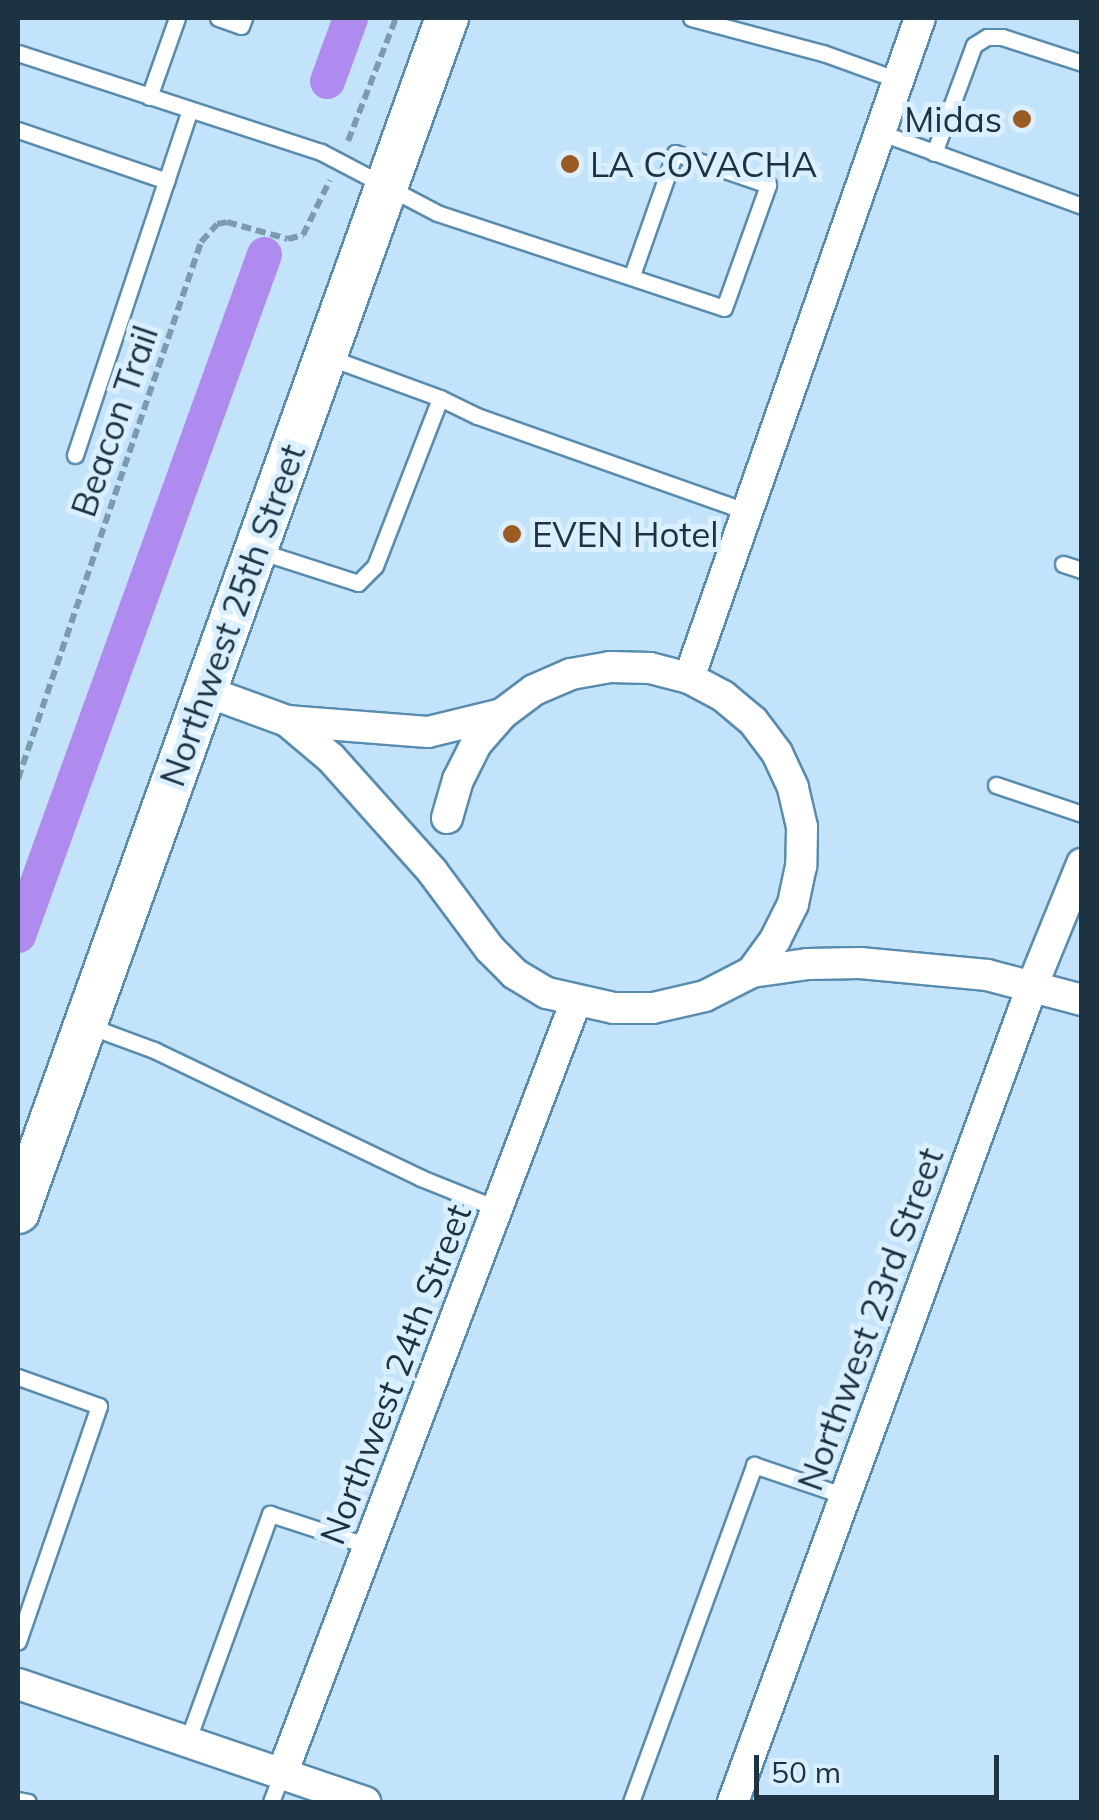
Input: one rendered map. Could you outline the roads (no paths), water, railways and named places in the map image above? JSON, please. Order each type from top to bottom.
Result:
[{"type":"main road","name":"Northwest 25th Street","points":[[18,1212],[447,18]]},
{"type":"street","points":[[688,678],[920,18]]},
{"type":"street","points":[[447,818],[458,780],[476,744],[502,714],[534,690],[571,674],[637,667],[688,678],[723,696],[765,737],[793,788],[802,826],[801,866],[792,904],[776,940],[752,972]]},
{"type":"street","points":[[205,691],[287,722],[428,732],[502,714]]},
{"type":"street","points":[[287,722],[374,803],[490,949],[515,974],[547,993],[614,1008],[652,1008],[705,996],[752,972],[808,964],[860,963],[931,967],[1033,984],[1082,1000]]},
{"type":"street","name":"Northwest 23rd Street","points":[[733,1802],[1033,984],[1082,864]]},
{"type":"street","name":"Northwest 24th Street","points":[[276,1788],[576,1000]]},
{"type":"street","points":[[18,1684],[188,1742],[276,1788],[364,1802]]},
{"type":"lane","points":[[149,98],[177,18]]},
{"type":"lane","points":[[218,18],[241,26],[244,18]]},
{"type":"lane","points":[[691,18],[742,24],[898,80]]},
{"type":"lane","points":[[934,154],[974,46],[986,37],[1002,36],[1082,63]]},
{"type":"lane","points":[[18,53],[321,152],[437,213],[724,308],[768,185],[675,153],[632,275]]},
{"type":"lane","points":[[75,455],[190,110]]},
{"type":"lane","points":[[18,130],[167,181]]},
{"type":"lane","points":[[878,132],[1082,206]]},
{"type":"lane","points":[[325,356],[440,398],[477,416],[746,512]]},
{"type":"lane","points":[[256,549],[358,583],[375,566],[440,398]]},
{"type":"lane","points":[[1063,564],[1082,570]]},
{"type":"lane","points":[[996,785],[1082,814]]},
{"type":"lane","points":[[85,1025],[154,1050],[350,1145],[498,1209]]},
{"type":"lane","points":[[18,1377],[99,1406],[18,1641]]},
{"type":"lane","points":[[631,1802],[754,1464],[844,1496]]},
{"type":"lane","points":[[188,1742],[270,1514],[368,1546]]},
{"type":"lane","points":[[18,1800],[28,1802]]},
{"type":"waterway","points":[[327,81],[350,18]]},
{"type":"waterway","points":[[18,935],[264,254]]},
{"type":"place","name":"Midas","points":[[1022,119]]},
{"type":"place","name":"LA COVACHA","points":[[570,164]]},
{"type":"place","name":"EVEN Hotel","points":[[512,534]]}]
